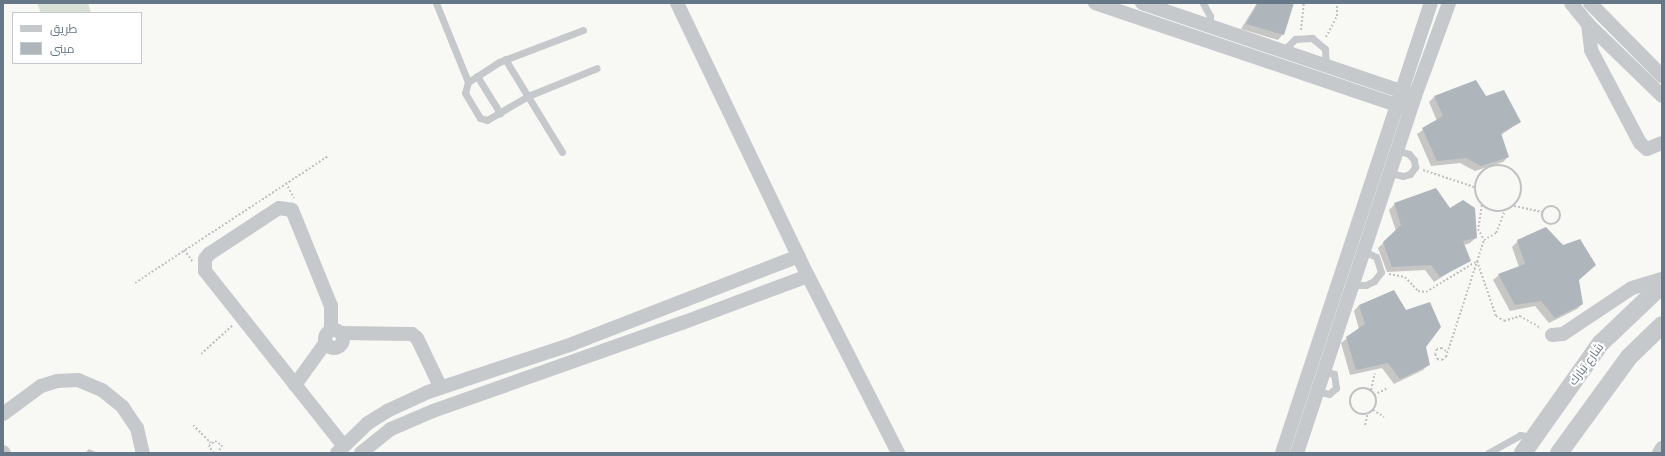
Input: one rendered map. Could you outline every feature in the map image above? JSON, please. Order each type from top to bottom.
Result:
[{"type":"street","points":[[677,3],[808,276],[898,453]]},
{"type":"street","points":[[1095,3],[1413,103]]},
{"type":"street","points":[[1142,3],[1171,7],[1210,26],[1326,66],[1399,98]]},
{"type":"street","points":[[1282,453],[1399,98],[1432,3]]},
{"type":"street","points":[[1297,453],[1397,150],[1449,3]]},
{"type":"street","points":[[1571,3],[1588,24],[1662,96]]},
{"type":"street","points":[[1590,3],[1662,76]]},
{"type":"street","points":[[1588,24],[1591,50],[1640,142],[1647,149],[1662,143]]},
{"type":"street","points":[[295,385],[333,335],[331,306],[295,213],[284,208],[279,208],[209,254],[205,259],[205,271],[295,385],[340,449],[368,424],[412,399],[572,344],[799,256]]},
{"type":"street","points":[[360,453],[391,429],[420,416],[808,276]]},
{"type":"street","points":[[1552,335],[1563,334],[1632,288],[1662,279]]},
{"type":"street","name":"شارع تبارك","points":[[1523,453],[1601,343],[1662,284]]},
{"type":"street","points":[[1566,450],[1629,357],[1662,325]]},
{"type":"street","points":[[333,335],[412,334],[417,338],[441,388]]},
{"type":"street","points":[[3,414],[41,386],[57,381],[78,380],[102,390],[122,406],[137,428],[143,453]]},
{"type":"street","points":[[412,399],[420,416]]},
{"type":"street","points":[[1659,453],[1662,448]]},
{"type":"lane","points":[[436,3],[468,82],[466,93],[480,118],[487,120],[528,96],[597,68]]},
{"type":"lane","points":[[1203,3],[1210,16],[1210,26]]},
{"type":"lane","points":[[468,82],[505,59],[583,30]]},
{"type":"lane","points":[[1283,51],[1290,42],[1300,37],[1312,38],[1322,44],[1327,54],[1326,66]]},
{"type":"lane","points":[[505,59],[562,152]]},
{"type":"lane","points":[[477,76],[500,113]]},
{"type":"lane","points":[[1390,173],[1403,176],[1410,174],[1415,167],[1414,160],[1409,154],[1397,150]]},
{"type":"lane","points":[[1352,285],[1366,285],[1374,281],[1381,272],[1376,257],[1364,251]]},
{"type":"lane","points":[[1488,453],[1520,435],[1533,437]]},
{"type":"path","points":[[1300,37],[1304,3]]},
{"type":"path","points":[[1322,44],[1337,16],[1337,3]]},
{"type":"path","points":[[135,282],[328,156]]},
{"type":"path","points":[[1500,165],[1509,167],[1516,172],[1522,185],[1520,199],[1514,206],[1505,211],[1497,212],[1482,205],[1476,197],[1475,187],[1483,170],[1500,165]]},
{"type":"path","points":[[1415,167],[1475,187]]},
{"type":"path","points":[[1482,205],[1478,228],[1484,240]]},
{"type":"path","points":[[1514,206],[1543,213]]},
{"type":"path","points":[[1551,206],[1560,212],[1560,218],[1557,222],[1546,223],[1543,213],[1551,206]]},
{"type":"path","points":[[1446,351],[1442,348],[1437,349],[1435,354],[1437,359],[1442,360],[1446,357],[1446,351],[1484,240],[1496,233],[1505,211]]},
{"type":"path","points":[[1381,272],[1405,277],[1418,291],[1426,292],[1477,261]]},
{"type":"path","points":[[1477,261],[1494,312],[1500,320],[1509,320],[1520,316],[1552,335]]},
{"type":"path","points":[[201,354],[241,317]]},
{"type":"path","points":[[1371,390],[1360,388],[1355,390],[1350,400],[1353,410],[1363,414],[1373,410],[1376,400],[1371,390],[1375,373]]},
{"type":"path","points":[[1374,395],[1388,388]]},
{"type":"path","points":[[1373,410],[1384,417]]},
{"type":"path","points":[[1366,426],[1368,413]]},
{"type":"path","points":[[193,425],[210,443],[212,453]]},
{"type":"path","points":[[210,443],[218,441],[222,445],[221,451],[218,453]]},
{"type":"path","points":[[399,453],[412,453]]},
{"type":"shaded area","points":[[37,3],[88,3],[91,12],[41,12]]},
{"type":"building","points":[[1258,3],[1294,3],[1284,35],[1246,24]]},
{"type":"building","points":[[1476,80],[1486,96],[1504,90],[1521,122],[1501,133],[1509,157],[1481,166],[1466,158],[1437,161],[1422,128],[1443,116],[1434,96]]},
{"type":"building","points":[[1436,188],[1450,208],[1463,200],[1475,208],[1477,238],[1463,241],[1471,261],[1440,277],[1431,265],[1392,267],[1383,242],[1401,225],[1394,203]]},
{"type":"building","points":[[1546,227],[1563,245],[1580,239],[1596,265],[1579,280],[1583,304],[1555,318],[1541,301],[1515,305],[1498,274],[1525,264],[1517,240]]},
{"type":"building","points":[[1394,290],[1406,310],[1430,302],[1441,327],[1426,347],[1430,365],[1400,379],[1388,363],[1356,370],[1346,337],[1365,324],[1359,305]]}]
